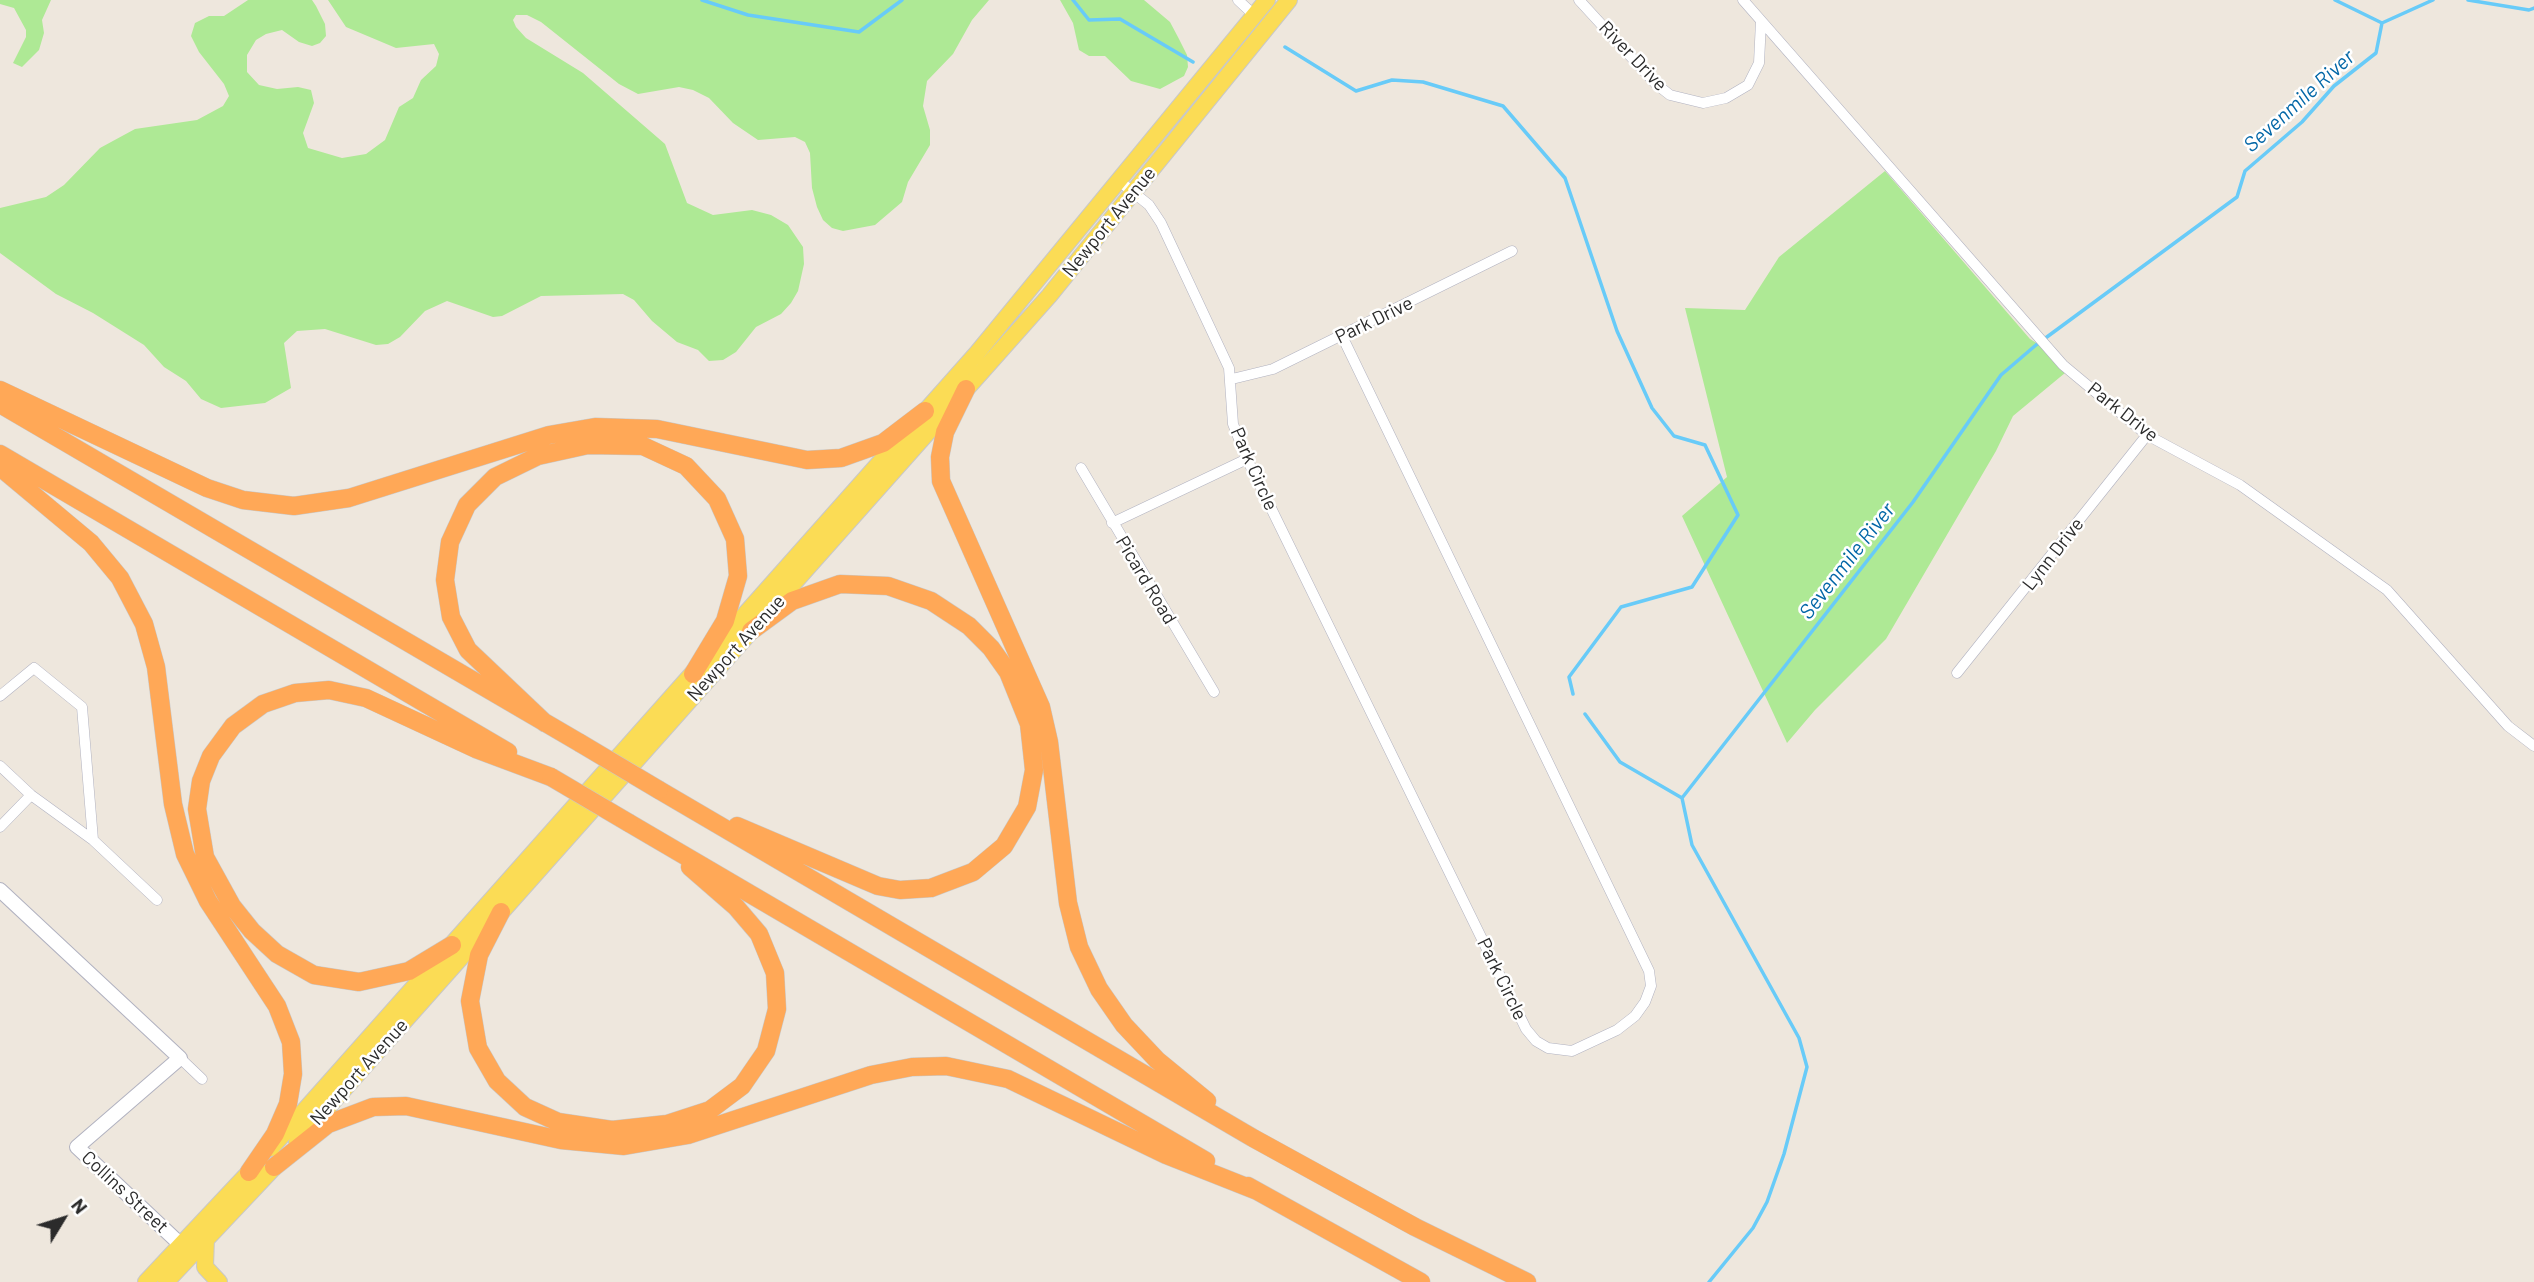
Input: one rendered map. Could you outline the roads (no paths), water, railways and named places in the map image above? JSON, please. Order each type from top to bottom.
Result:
[{"type":"highway","points":[[966,389],[945,432],[940,457],[941,481],[1041,707],[1049,742],[1068,903],[1079,947],[1098,989],[1131,1035],[1169,1071],[1253,1138]]},
{"type":"highway","points":[[0,390],[207,488],[243,500],[294,506],[349,498],[570,430],[595,427],[645,428],[794,458],[831,460],[873,449],[925,411]]},
{"type":"highway","points":[[0,404],[1253,1138],[1415,1227],[1527,1282]]},
{"type":"highway","points":[[545,723],[468,650],[451,617],[445,580],[450,542],[467,505],[495,477],[538,456],[588,444],[643,446],[661,452],[685,466],[718,499],[735,539],[738,576],[725,621],[692,674]]},
{"type":"highway","points":[[0,454],[1257,1191],[1421,1282]]},
{"type":"highway","points":[[0,467],[91,543],[120,578],[144,624],[156,667],[173,804],[186,854],[208,901],[277,1006],[290,1042],[293,1074],[288,1104],[275,1134],[249,1172]]},
{"type":"highway","points":[[690,808],[862,880],[886,888],[907,890],[947,884],[982,866],[1010,839],[1027,807],[1033,779],[1033,752],[1020,696],[991,648],[951,613],[898,589],[850,583],[801,596],[751,632]]},
{"type":"highway","points":[[452,945],[409,971],[359,982],[314,975],[277,954],[238,915],[216,881],[205,857],[197,809],[201,781],[211,756],[233,726],[263,704],[295,692],[329,690],[366,698],[476,749],[551,777]]},
{"type":"highway","points":[[501,912],[479,955],[470,1001],[478,1048],[504,1089],[532,1111],[579,1127],[635,1129],[690,1118],[727,1099],[752,1073],[772,1035],[777,992],[772,963],[754,927],[736,906],[667,846]]},
{"type":"highway","points":[[274,1167],[337,1119],[380,1105],[426,1110],[573,1143],[624,1146],[688,1135],[871,1075],[901,1068],[946,1066],[1008,1079],[1166,1155],[1257,1191]]},
{"type":"main road","name":"Newport Avenue","points":[[146,1282],[249,1172],[452,945],[1003,322],[1267,0]]},
{"type":"main road","name":"Newport Avenue","points":[[166,1282],[274,1167],[966,389],[1133,193],[1289,0]]},
{"type":"main road","points":[[206,1238],[205,1267],[219,1282]]},
{"type":"street","points":[[1238,0],[1254,15]]},
{"type":"street","name":"River Drive","points":[[1579,0],[1656,84],[1670,94],[1703,103],[1726,98],[1748,85],[1759,63],[1761,21]]},
{"type":"street","name":"Park Drive","points":[[1743,0],[2063,365],[2147,435],[2240,485],[2387,590],[2508,726],[2534,746]]},
{"type":"street","name":"Park Circle","points":[[1118,180],[1149,205],[1161,223],[1224,355],[1232,379],[1233,424],[1247,459],[1526,1029],[1536,1041],[1558,1051],[1572,1051],[1617,1030],[1635,1016],[1646,1002],[1651,986],[1649,971],[1342,336]]},
{"type":"street","name":"Park Drive","points":[[1232,379],[1273,369],[1512,251]]},
{"type":"street","name":"Lynn Drive","points":[[1957,673],[2147,435]]},
{"type":"street","points":[[1112,523],[1247,459]]},
{"type":"street","name":"Picard Road","points":[[1081,468],[1214,692]]},
{"type":"street","points":[[0,696],[34,668],[82,707],[93,839]]},
{"type":"street","points":[[0,766],[31,795],[93,839],[157,900]]},
{"type":"street","points":[[0,827],[31,795]]},
{"type":"street","points":[[0,890],[202,1079]]},
{"type":"street","name":"Collins Street","points":[[180,1058],[77,1147],[180,1244]]},
{"type":"waterway","points":[[702,0],[748,15],[859,32],[902,0]]},
{"type":"waterway","points":[[1073,0],[1089,20],[1120,19],[1193,62]]},
{"type":"waterway","points":[[2335,0],[2382,23]]},
{"type":"waterway","name":"Sevenmile River","points":[[1709,1282],[1753,1228],[1767,1202],[1784,1154],[1807,1067],[1799,1038],[1692,845],[1682,798],[1913,502],[2001,375],[2036,345],[2237,197],[2245,171],[2302,122],[2334,86],[2376,53],[2382,23],[2433,0]]},
{"type":"waterway","name":"Sevenmile River","points":[[2468,0],[2529,10],[2534,8]]},
{"type":"waterway","points":[[1285,47],[1356,91],[1392,80],[1423,82],[1503,106],[1565,178],[1617,331],[1652,408],[1674,436],[1705,445],[1738,515],[1692,587],[1621,607],[1569,677],[1573,694]]},
{"type":"waterway","points":[[1585,714],[1620,762],[1682,798]]}]
